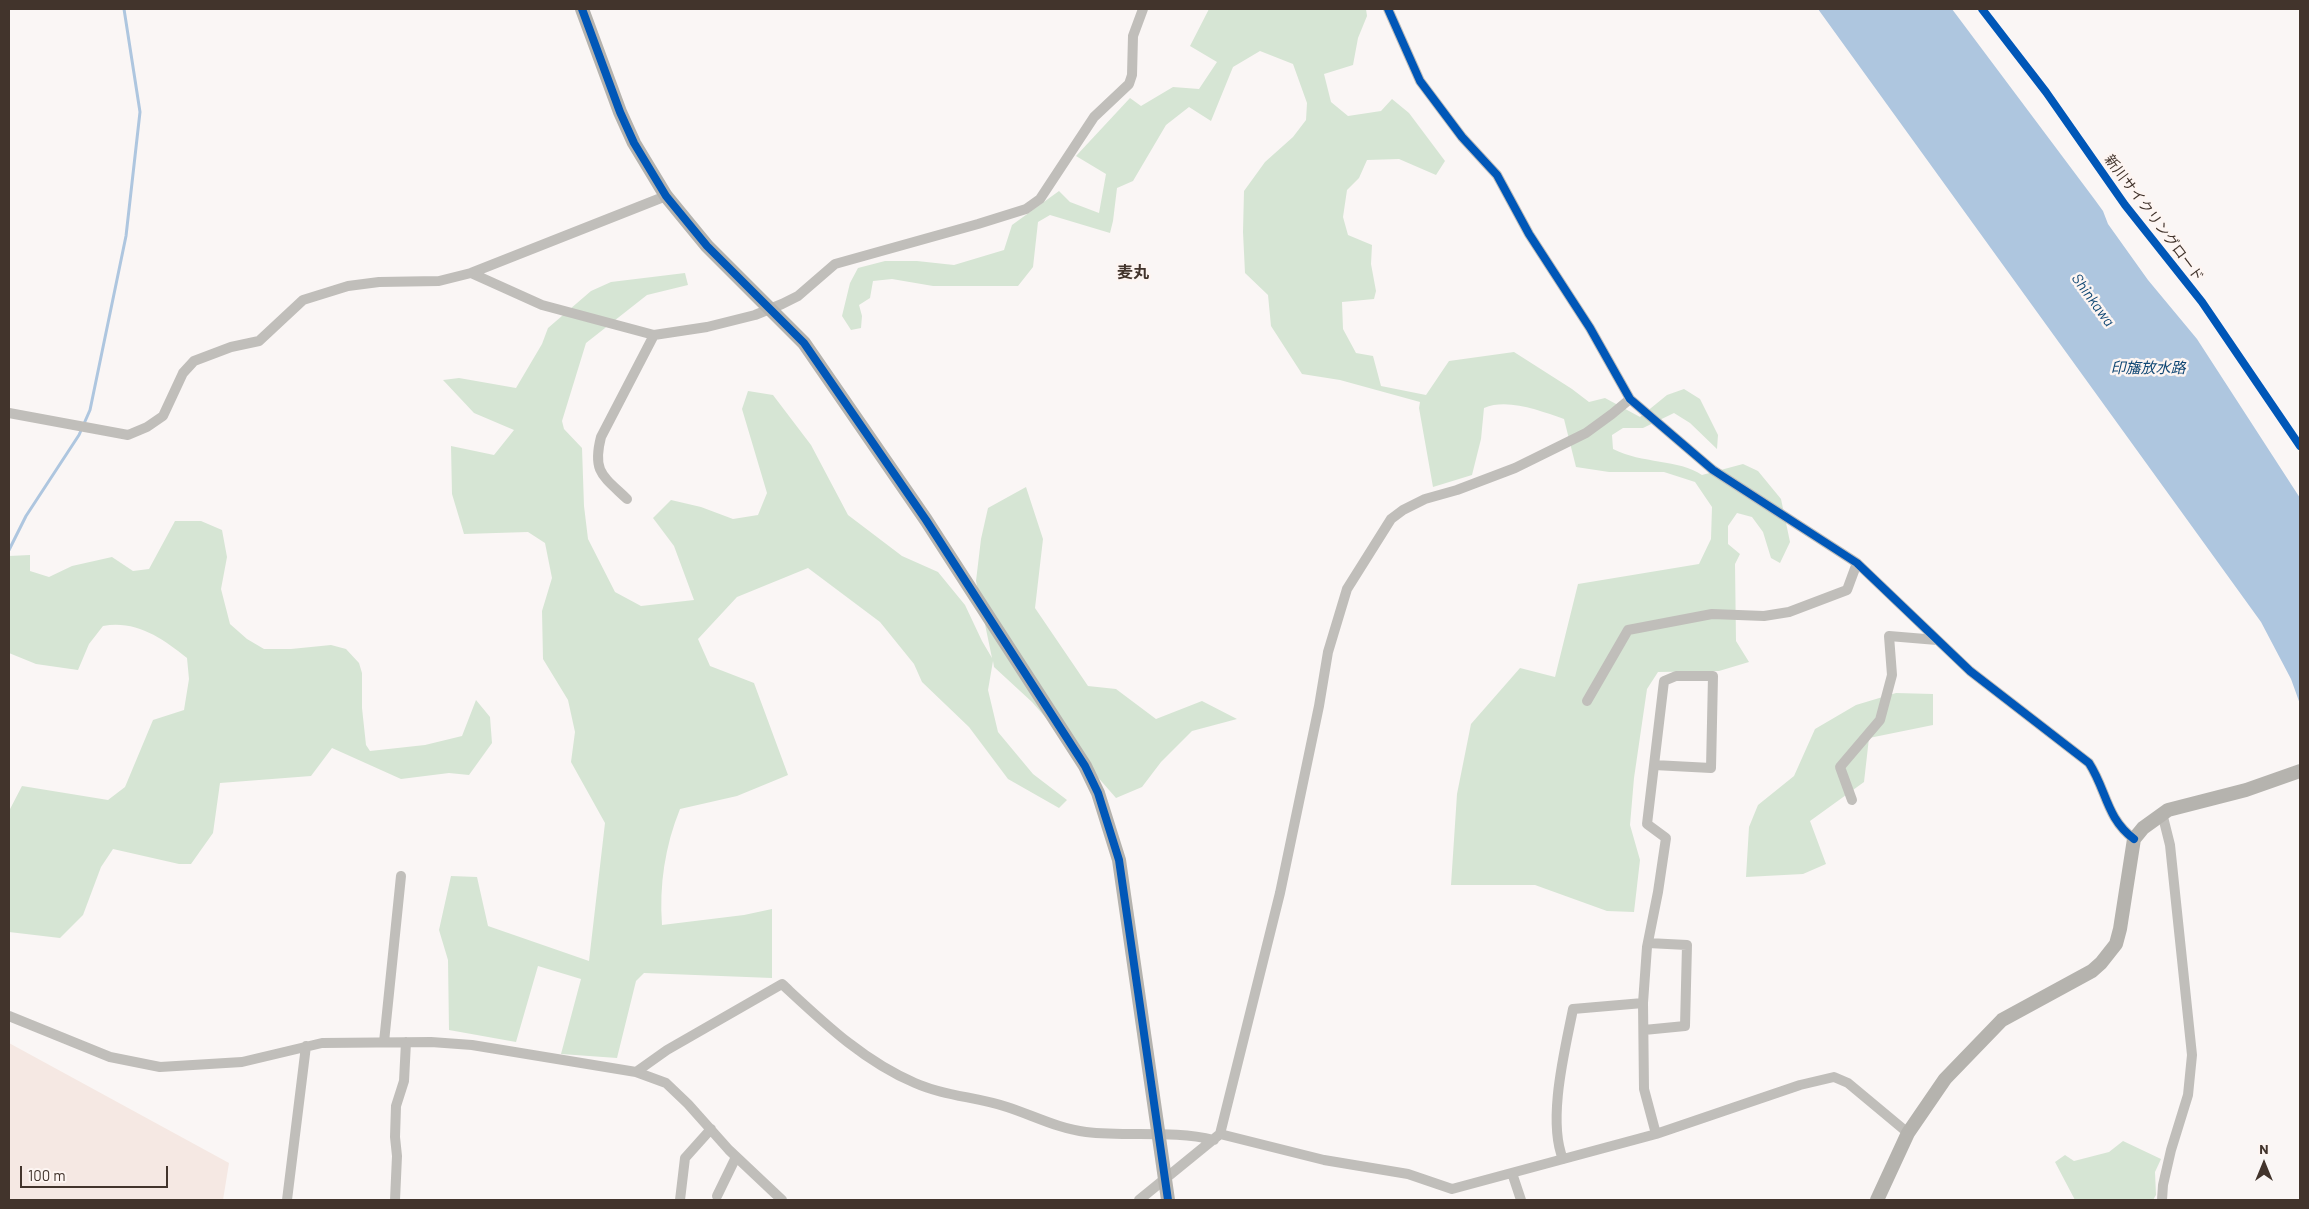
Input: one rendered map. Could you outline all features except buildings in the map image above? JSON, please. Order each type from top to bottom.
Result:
[{"type":"street","points":[[582,9],[620,112],[634,143],[666,196],[707,246],[804,343],[926,520],[1085,766],[1098,793],[1119,860],[1168,1200]]},
{"type":"street","points":[[471,273],[542,305],[654,335],[755,315],[798,296],[835,264],[978,224],[1026,208],[1040,199],[1094,117],[1129,84],[1132,75],[1133,36],[1143,9]]},
{"type":"street","points":[[1388,9],[1420,81],[1462,137],[1497,175],[1529,234],[1590,328],[1630,399],[1713,470],[1857,563],[1991,689],[2089,763],[2098,778],[2108,808],[2115,820],[2134,839]]},
{"type":"street","points":[[9,414],[128,435],[147,427],[163,416],[182,373],[194,360],[231,347],[260,341],[303,300],[348,286],[379,282],[439,281],[471,273],[666,196]]},
{"type":"street","points":[[626,499],[597,467],[596,454],[601,437],[654,335]]},
{"type":"street","points":[[1139,1200],[1217,1137],[1280,893],[1319,706],[1328,652],[1347,589],[1391,519],[1403,510],[1425,499],[1457,490],[1515,468],[1586,433],[1630,399]]},
{"type":"street","points":[[1587,701],[1628,630],[1712,614],[1764,616],[1789,612],[1847,590],[1857,563]]},
{"type":"street","points":[[1852,800],[1840,767],[1880,720],[1892,675],[1889,636],[1937,640]]},
{"type":"street","points":[[1654,765],[1710,768],[1714,676],[1676,676],[1664,680],[1647,824],[1666,838],[1648,943],[1643,1003],[1644,1089],[1656,1134]]},
{"type":"street","points":[[1877,1200],[1908,1134],[1945,1079],[1994,1026],[2092,971],[2110,954],[2120,929],[2134,839],[2162,813],[2175,807],[2271,782],[2300,771]]},
{"type":"street","points":[[2162,813],[2170,846],[2192,1055],[2188,1095],[2171,1150],[2162,1200]]},
{"type":"street","points":[[384,1042],[400,876]]},
{"type":"street","points":[[1644,1030],[1685,1026],[1687,945],[1648,943]]},
{"type":"street","points":[[636,1072],[666,1050],[782,984],[852,1047],[883,1067],[916,1084],[1005,1106],[1060,1126],[1085,1132],[1217,1137],[1324,1160],[1408,1174],[1452,1189],[1656,1134],[1800,1085],[1834,1077],[1848,1083],[1908,1134]]},
{"type":"street","points":[[1563,1159],[1557,1145],[1558,1102],[1573,1009],[1643,1003]]},
{"type":"street","points":[[9,1016],[110,1057],[160,1067],[242,1062],[322,1043],[406,1042],[472,1045],[636,1072],[666,1083],[736,1156],[782,1200]]},
{"type":"street","points":[[395,1200],[398,1156],[395,1137],[396,1106],[404,1081],[406,1042]]},
{"type":"street","points":[[287,1200],[306,1046]]},
{"type":"street","points":[[680,1200],[685,1158],[711,1129]]},
{"type":"street","points":[[717,1196],[736,1156]]},
{"type":"street","points":[[1512,1173],[1521,1200]]},
{"type":"shaded area","points":[[9,1043],[229,1163],[223,1200],[9,1200]]},
{"type":"green space","points":[[1209,9],[1366,9],[1367,16],[1358,38],[1353,65],[1324,74],[1331,102],[1348,116],[1381,111],[1392,99],[1409,113],[1445,161],[1436,175],[1399,159],[1367,160],[1359,178],[1347,190],[1343,217],[1348,235],[1372,245],[1371,264],[1376,291],[1374,299],[1342,302],[1343,329],[1356,353],[1373,356],[1381,386],[1426,395],[1449,361],[1514,352],[1589,402],[1605,398],[1640,417],[1667,395],[1684,389],[1700,399],[1718,435],[1717,449],[1690,423],[1674,413],[1643,428],[1623,428],[1612,435],[1613,449],[1636,457],[1682,466],[1702,475],[1743,464],[1758,471],[1781,499],[1790,542],[1780,563],[1771,558],[1763,532],[1752,517],[1737,513],[1728,526],[1728,544],[1740,554],[1735,564],[1736,641],[1749,662],[1719,671],[1658,672],[1647,689],[1634,778],[1630,825],[1640,860],[1634,912],[1607,911],[1535,885],[1451,885],[1457,794],[1471,724],[1520,668],[1555,677],[1578,584],[1699,564],[1711,539],[1712,507],[1695,482],[1664,472],[1609,472],[1576,467],[1564,419],[1534,409],[1503,404],[1484,408],[1481,439],[1472,475],[1433,487],[1419,408],[1420,402],[1340,380],[1302,374],[1271,326],[1268,295],[1245,273],[1243,232],[1244,191],[1265,162],[1293,137],[1306,120],[1307,103],[1293,64],[1260,51],[1233,67],[1211,121],[1189,107],[1166,125],[1133,181],[1117,188],[1110,233],[1050,215],[1038,222],[1033,267],[1018,286],[933,286],[892,279],[873,281],[870,298],[859,305],[862,316],[861,328],[851,330],[842,316],[850,283],[858,268],[885,261],[917,261],[954,265],[1004,250],[1012,225],[1059,191],[1070,202],[1099,213],[1106,174],[1076,156],[1130,98],[1141,106],[1173,87],[1199,89],[1217,62],[1190,46]]},
{"type":"green space","points":[[685,273],[688,285],[647,295],[586,343],[562,421],[564,429],[582,448],[584,506],[588,539],[615,592],[641,606],[694,600],[674,546],[653,518],[671,500],[701,507],[733,519],[758,515],[767,493],[742,409],[748,391],[773,395],[811,445],[848,515],[902,556],[938,572],[965,605],[992,658],[976,581],[981,539],[988,508],[1026,487],[1043,539],[1035,608],[1088,686],[1116,689],[1156,719],[1202,701],[1237,719],[1192,731],[1161,762],[1142,787],[1116,798],[1032,702],[994,667],[993,661],[988,690],[998,732],[1033,774],[1067,800],[1059,808],[1008,779],[969,727],[922,682],[914,664],[880,622],[808,568],[737,597],[698,639],[710,666],[754,683],[788,775],[737,796],[680,809],[670,837],[662,880],[662,925],[744,915],[772,909],[772,978],[644,973],[636,981],[617,1058],[561,1054],[581,979],[538,966],[516,1042],[449,1030],[448,960],[439,930],[451,876],[477,877],[488,926],[589,961],[605,823],[571,762],[575,732],[568,700],[543,659],[542,611],[552,578],[545,543],[528,532],[464,534],[452,494],[451,446],[494,455],[514,430],[474,413],[443,380],[459,378],[516,388],[542,344],[548,328],[591,291],[611,282]]},
{"type":"green space","points":[[175,521],[201,521],[222,530],[227,557],[221,589],[230,624],[247,639],[264,649],[291,649],[331,645],[346,649],[359,663],[362,673],[362,708],[366,745],[370,751],[425,745],[462,736],[476,700],[490,717],[492,743],[469,775],[449,773],[401,779],[332,748],[311,776],[220,783],[213,833],[191,864],[179,864],[113,849],[101,867],[83,915],[60,938],[9,932],[9,811],[22,786],[108,800],[125,787],[153,720],[184,710],[189,679],[187,658],[148,632],[127,626],[103,626],[89,644],[78,670],[36,664],[9,653],[9,556],[30,555],[30,571],[49,577],[72,566],[112,557],[133,571],[149,569]]},
{"type":"green space","points":[[1896,693],[1933,694],[1933,725],[1869,738],[1864,782],[1810,821],[1826,864],[1803,874],[1746,877],[1749,827],[1758,805],[1794,776],[1815,729],[1856,705]]},
{"type":"green space","points":[[2123,1141],[2161,1159],[2155,1172],[2156,1195],[2153,1200],[2075,1200],[2055,1162],[2065,1155],[2074,1161],[2109,1152]]},
{"type":"water","name":"印旛放水路","points":[[1818,9],[1952,9],[2103,211],[2108,224],[2148,280],[2197,339],[2300,498],[2300,704],[2291,679],[2261,622]]},
{"type":"waterway","points":[[9,550],[26,516],[79,435],[90,410],[126,236],[140,112],[124,9]]},
{"type":"cycle path","points":[[582,9],[620,112],[634,143],[666,196],[707,246],[804,343],[926,520],[1085,766],[1098,793],[1119,860],[1168,1200]]},
{"type":"cycle path","points":[[1388,9],[1420,81],[1462,137],[1497,175],[1529,234],[1590,328],[1630,399],[1713,470],[1857,563],[1970,671],[2089,763],[2112,813],[2125,831],[2134,839]]},
{"type":"cycle path","name":"新川サイクリングロード","points":[[1982,9],[2046,92],[2125,205],[2202,302],[2300,446]]},
{"type":"district","name":"麦丸","points":[[1133,273]]},
{"type":"water label","name":"Shinkawa","points":[[2093,300]]}]
